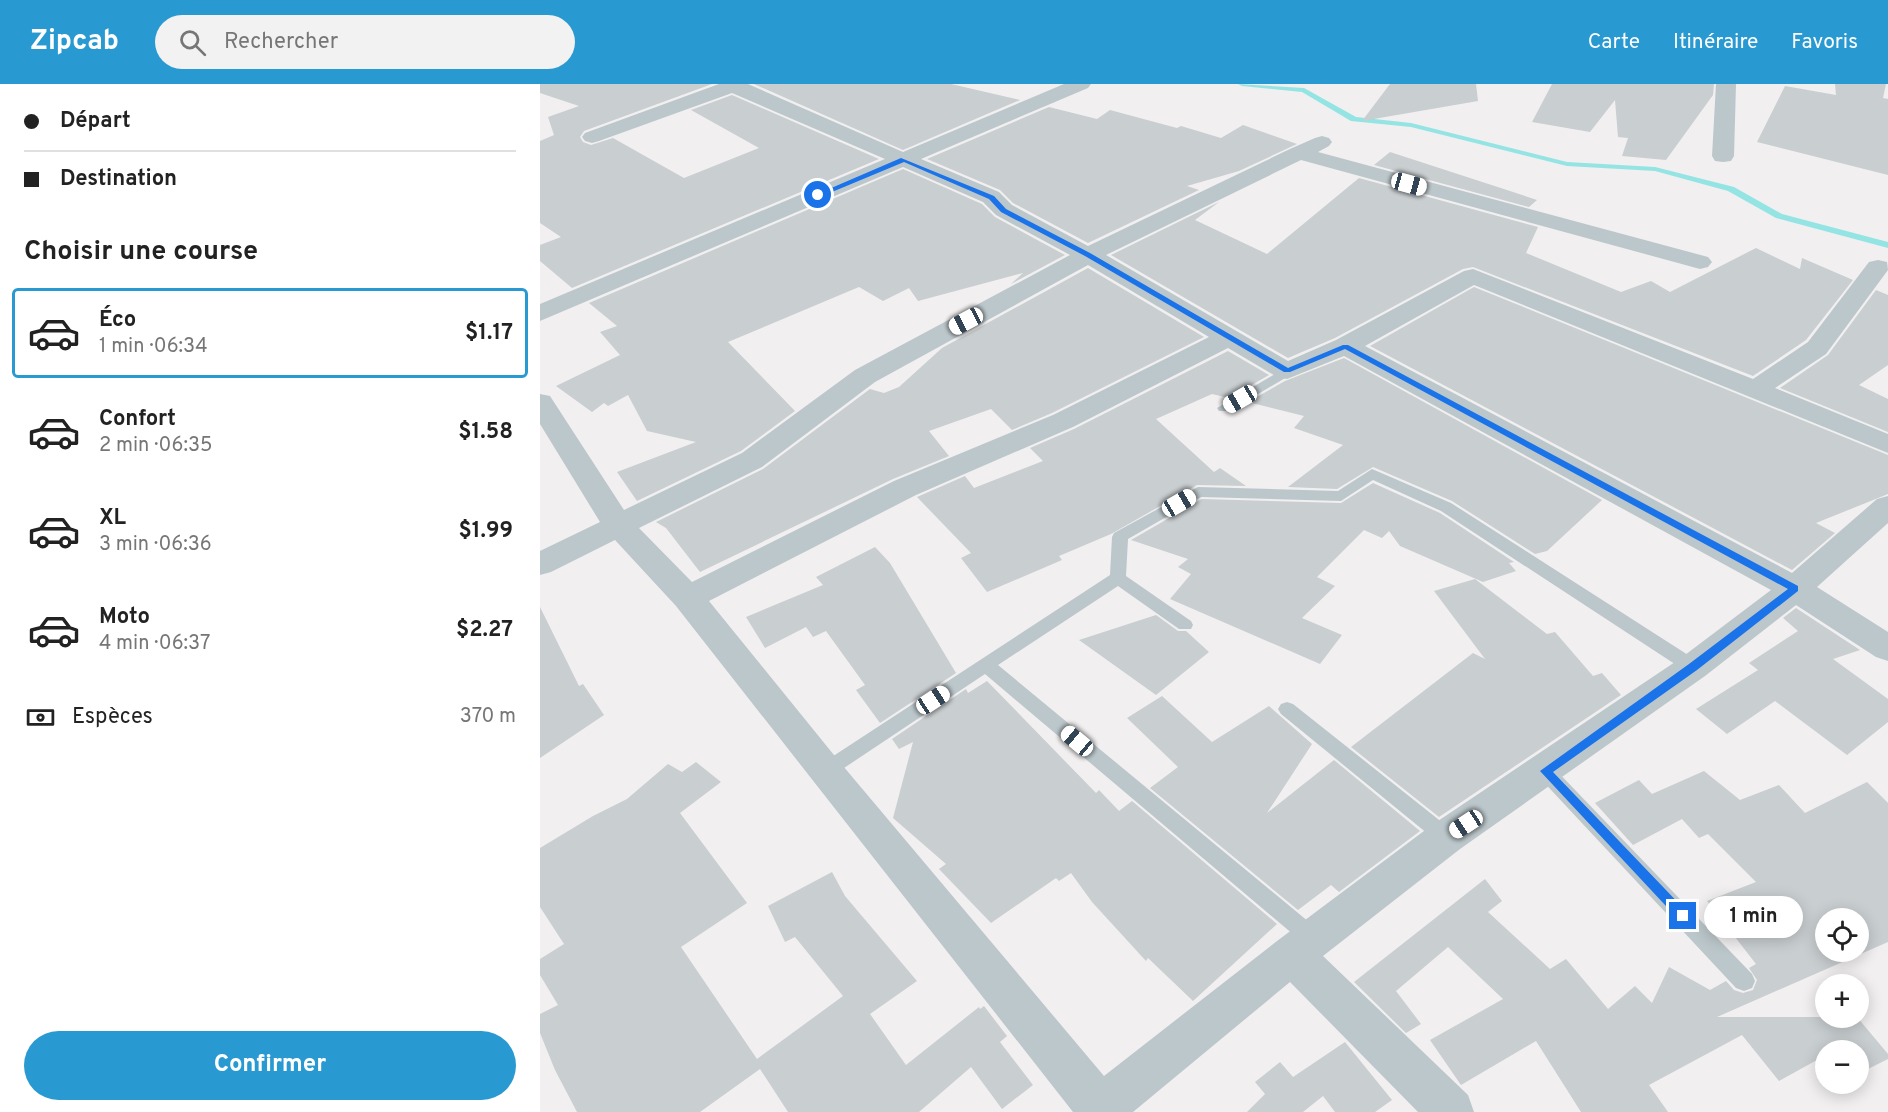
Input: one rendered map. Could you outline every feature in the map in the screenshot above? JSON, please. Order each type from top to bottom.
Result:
[{"type":"street","points":[[540,313],[1081,84]]},
{"type":"street","points":[[1723,156],[1726,84]]},
{"type":"street","points":[[592,137],[733,85],[992,197],[1004,210],[1088,255],[1287,371],[1345,346],[1473,276],[1888,444]]},
{"type":"street","points":[[540,564],[752,460],[865,376],[1088,255],[1322,142]]},
{"type":"street","points":[[1297,153],[1700,262]]},
{"type":"street","points":[[1755,390],[1817,348],[1878,267]]},
{"type":"street","points":[[688,598],[905,488],[1063,421],[1229,337]]},
{"type":"street","points":[[1345,346],[1795,588],[1888,648]]},
{"type":"street","points":[[540,402],[618,525],[688,598],[1098,1110],[1446,837],[1693,667],[1795,588],[1888,506]]},
{"type":"street","points":[[1303,947],[1451,1112]]},
{"type":"lane","points":[[1224,408],[1287,371]]},
{"type":"lane","points":[[1118,578],[1120,537],[1198,492],[1341,496],[1372,474],[1446,507],[1693,667]]},
{"type":"lane","points":[[1118,578],[1185,625]]},
{"type":"lane","points":[[825,771],[1118,578]]},
{"type":"lane","points":[[986,664],[1303,947]]},
{"type":"lane","points":[[1287,709],[1446,837]]},
{"type":"lane","points":[[1545,771],[1744,981]]},
{"type":"building","points":[[540,84],[712,84],[584,131],[580,137],[583,142],[591,145],[613,138],[684,178],[759,148],[691,110],[732,95],[879,159],[572,288],[540,261],[540,245],[561,237],[540,223],[540,141],[554,135],[548,117],[579,106],[540,93]]},
{"type":"building","points":[[754,84],[951,84],[1020,100],[903,150]]},
{"type":"building","points":[[1390,84],[1476,84],[1478,101],[1362,121]]},
{"type":"building","points":[[1552,84],[1714,84],[1713,95],[1666,160],[1622,156],[1628,138],[1618,137],[1615,100],[1590,132],[1532,122]]},
{"type":"building","points":[[1835,84],[1886,84],[1883,98],[1888,99],[1888,175],[1757,142],[1785,86],[1836,95]]},
{"type":"building","points":[[1049,107],[1097,119],[1110,110],[1177,128],[1181,126],[1221,138],[1243,125],[1297,144],[1239,171],[1187,186],[1199,190],[1088,243],[1013,203],[1000,190],[927,159]]},
{"type":"building","points":[[1390,152],[1537,200],[1529,207],[1374,165]]},
{"type":"building","points":[[903,169],[982,204],[995,217],[1065,255],[1011,284],[1023,273],[918,301],[909,288],[883,301],[859,287],[728,342],[795,411],[741,451],[637,501],[617,472],[696,442],[647,431],[628,395],[608,406],[604,403],[592,412],[556,386],[620,355],[600,332],[617,326],[589,303]]},
{"type":"building","points":[[1359,178],[1538,227],[1526,253],[1621,292],[1651,281],[1670,292],[1756,248],[1800,269],[1802,258],[1853,280],[1806,340],[1753,376],[1473,267],[1463,269],[1335,338],[1288,358],[1111,255],[1219,202],[1195,220],[1267,254]]},
{"type":"building","points":[[1088,268],[1204,337],[1052,413],[1012,430],[991,409],[929,431],[949,456],[893,479],[700,572],[666,528],[656,522],[763,469],[870,389],[884,393],[899,387],[942,348]]},
{"type":"building","points":[[1474,287],[1888,455],[1888,494],[1816,523],[1835,533],[1792,570],[1370,346]]},
{"type":"building","points":[[1876,290],[1888,295],[1888,365],[1859,385],[1888,399],[1888,432],[1780,388],[1828,355]]},
{"type":"building","points":[[1228,351],[1269,375],[1229,398],[1212,394],[1156,419],[1214,472],[1220,468],[1246,486],[1197,485],[1111,534],[1059,556],[1062,560],[987,592],[961,558],[971,553],[917,497],[965,476],[974,488],[1043,461],[1030,448],[1074,429]]},
{"type":"building","points":[[1344,358],[1602,500],[1547,551],[1535,554],[1452,501],[1373,467],[1337,489],[1288,487],[1343,445],[1294,428],[1304,416],[1248,402],[1285,381]]},
{"type":"building","points":[[1373,483],[1440,513],[1514,562],[1509,563],[1516,571],[1483,582],[1400,546],[1389,531],[1382,538],[1364,530],[1317,577],[1335,586],[1302,618],[1342,635],[1320,664],[1170,599],[1191,574],[1178,567],[1188,559],[1131,540],[1202,499],[1341,503]]},
{"type":"building","points":[[875,547],[890,563],[956,673],[880,723],[856,690],[865,685],[826,631],[813,637],[806,627],[765,648],[746,617],[823,585],[816,577]]},
{"type":"building","points":[[1475,579],[1547,634],[1555,632],[1593,676],[1602,673],[1621,695],[1439,817],[1351,747],[1473,653],[1485,659],[1434,591]]},
{"type":"building","points":[[540,607],[579,686],[583,684],[604,715],[540,758]]},
{"type":"building","points":[[1796,608],[1860,650],[1833,659],[1888,699],[1888,722],[1847,755],[1775,701],[1727,734],[1696,709],[1758,670],[1749,663],[1798,631],[1783,618]]},
{"type":"building","points":[[1156,615],[1178,631],[1186,631],[1209,652],[1156,695],[1079,640]]},
{"type":"building","points":[[987,681],[1096,793],[1099,790],[1119,811],[1132,801],[1277,924],[1193,1001],[1148,958],[1146,961],[1092,902],[1071,873],[1059,881],[1056,878],[991,923],[939,869],[946,864],[893,818],[913,742],[899,749],[892,739],[966,689],[968,693]]},
{"type":"building","points":[[1162,696],[1212,742],[1269,706],[1312,744],[1267,813],[1334,760],[1420,831],[1339,892],[1331,885],[1298,910],[1150,788],[1178,767],[1127,718]]},
{"type":"building","points":[[696,762],[721,782],[680,813],[747,903],[681,947],[757,1059],[843,996],[795,937],[785,942],[768,906],[832,872],[845,896],[917,981],[870,1014],[906,1065],[979,1007],[980,1009],[984,1006],[1007,1036],[1000,1042],[1033,1085],[1002,1109],[971,1067],[919,1112],[788,1112],[760,1069],[700,1112],[577,1112],[555,1070],[540,1033],[540,1014],[558,1005],[540,975],[540,959],[564,944],[540,907],[540,848],[593,816],[627,799],[668,764],[682,772]]},
{"type":"building","points":[[1704,771],[1740,800],[1779,785],[1805,813],[1867,782],[1888,803],[1888,942],[1869,950],[1869,908],[1815,908],[1815,962],[1842,962],[1717,1017],[1815,1017],[1815,1028],[1866,1028],[1888,1054],[1888,1059],[1869,1068],[1869,1040],[1815,1040],[1815,1061],[1779,1081],[1742,1035],[1649,1085],[1668,1112],[1581,1112],[1536,1041],[1461,1085],[1430,1040],[1503,999],[1448,947],[1396,991],[1421,1024],[1406,1033],[1354,982],[1485,879],[1502,901],[1488,912],[1550,969],[1566,959],[1608,1009],[1635,986],[1652,1003],[1669,967],[1710,990],[1726,981],[1734,990],[1743,993],[1753,990],[1757,980],[1749,968],[1756,964],[1707,901],[1756,882],[1708,834],[1699,838],[1682,819],[1633,845],[1595,803],[1639,780],[1652,794]]},
{"type":"building","points":[[1345,1042],[1392,1100],[1375,1112],[1335,1112],[1323,1096],[1303,1112],[1247,1112],[1265,1094],[1255,1082],[1280,1062],[1293,1077]]},
{"type":"waterway","points":[[1242,84],[1304,90],[1354,119],[1411,125],[1567,164],[1655,169],[1731,189],[1779,216],[1888,245]]},
{"type":"route","points":[[818,195],[904,159],[992,197],[1004,210],[1088,255],[1287,371],[1345,346],[1795,588],[1693,667],[1545,771],[1683,916]]}]
